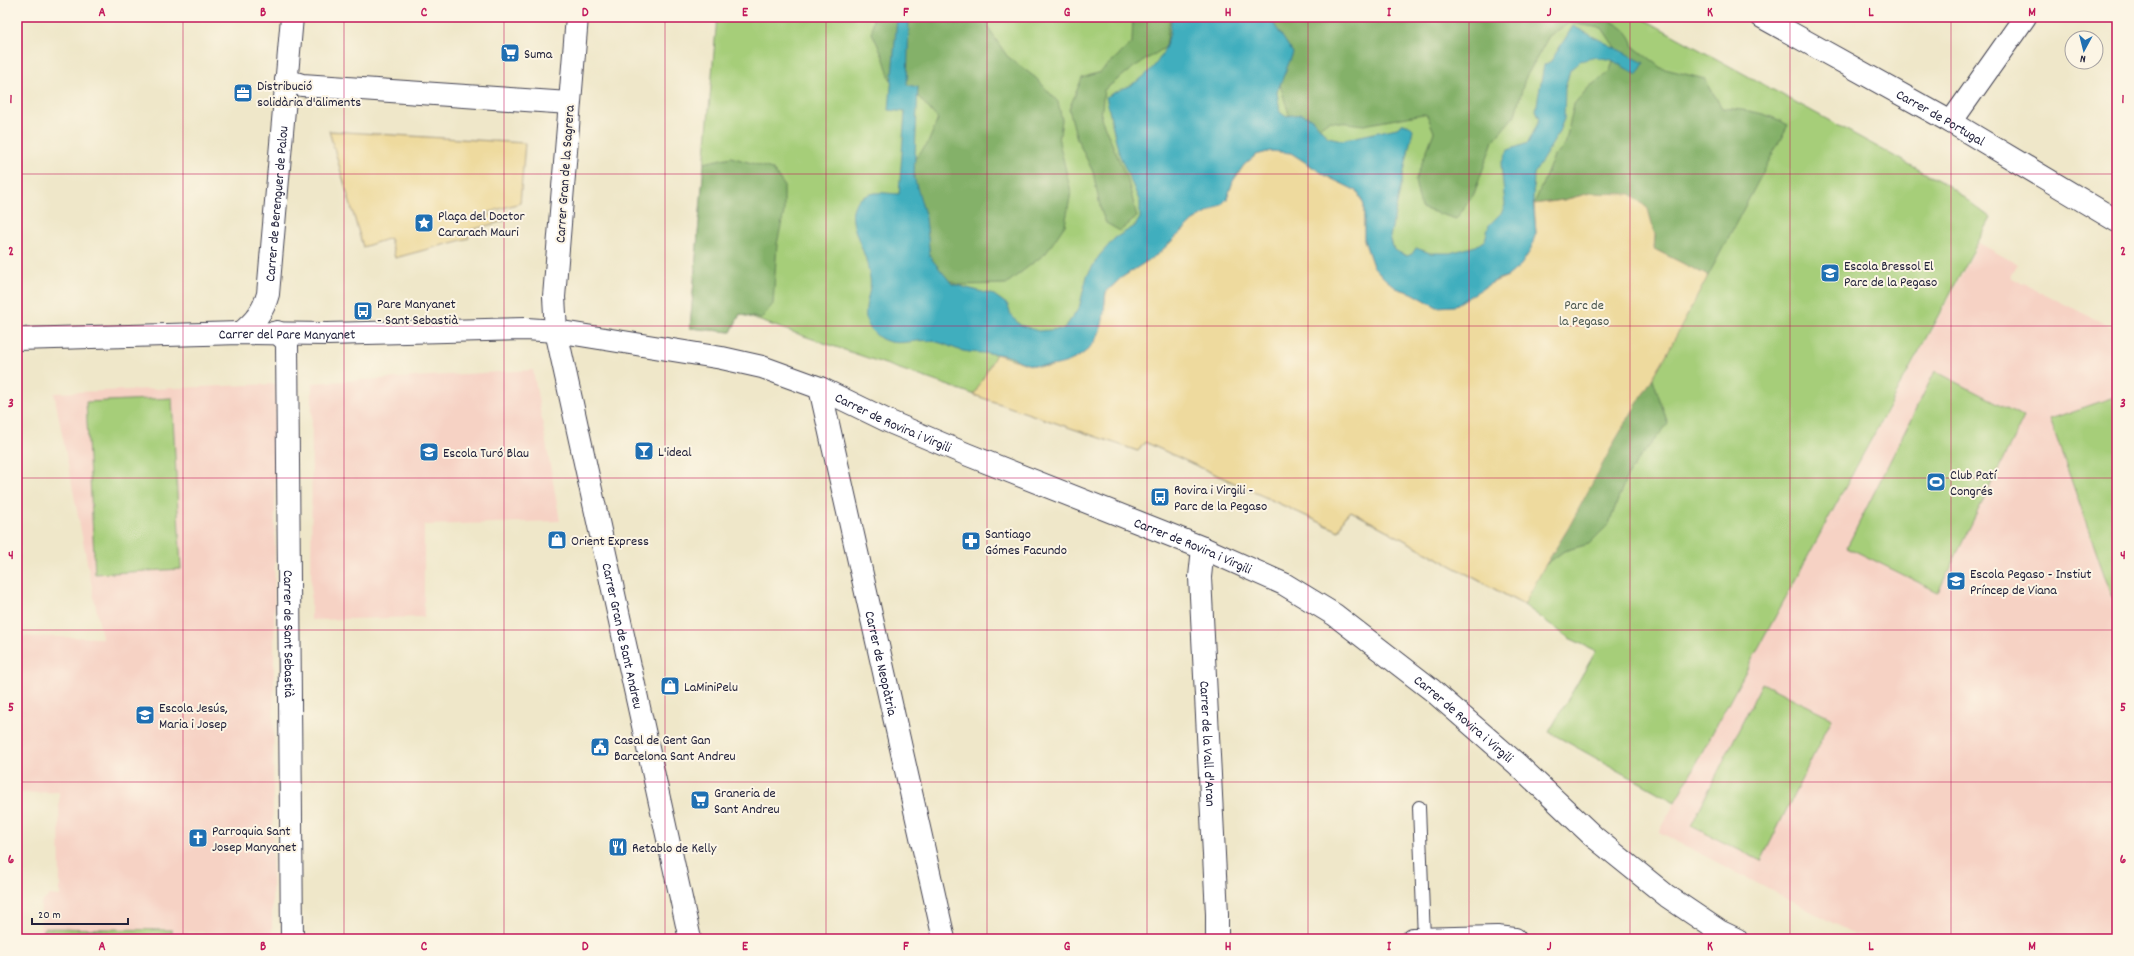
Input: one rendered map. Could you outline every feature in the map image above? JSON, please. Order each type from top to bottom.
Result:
[{"type":"street","name":"Carrer de Berenguer de Palou","points":[[241,333],[255,321],[264,309],[268,294],[292,17]]},
{"type":"street","name":"Carrer Gran de la Sagrera","points":[[556,331],[554,297],[577,17]]},
{"type":"street","name":"Carrer de Portugal","points":[[1762,17],[1951,122],[2117,221]]},
{"type":"street","points":[[1951,122],[2025,17]]},
{"type":"street","points":[[286,80],[314,86],[570,103]]},
{"type":"street","name":"Carrer del Pare Manyanet","points":[[17,339],[218,335],[277,332],[327,334],[526,329],[556,331]]},
{"type":"street","name":"Carrer de Rovira i Virgili","points":[[556,331],[722,358],[762,367],[820,388],[890,422],[966,454],[1203,548],[1284,584],[1335,615],[1432,690],[1517,764],[1622,861],[1667,896],[1719,930],[1736,939]]},
{"type":"street","name":"Carrer Gran de Sant Andreu","points":[[556,331],[690,939]]},
{"type":"street","name":"Carrer de Sant Sebastià","points":[[277,332],[287,342],[292,939]]},
{"type":"street","name":"Carrer de Neopàtria","points":[[820,388],[944,939]]},
{"type":"street","name":"Carrer de la Vall d'Aran","points":[[1203,548],[1200,583],[1217,939]]},
{"type":"street","points":[[1413,939],[1503,938]]},
{"type":"lane","points":[[1419,807],[1424,939]]},
{"type":"shaded area","name":"Escola Pegaso - Instiut Príncep de Viana","points":[[1979,243],[2017,264],[2010,277],[2117,330],[2117,939],[1900,939],[1854,934],[1659,832]]},
{"type":"shaded area","name":"Escola Turó Blau","points":[[533,370],[560,521],[424,525],[424,617],[311,620],[312,383]]},
{"type":"shaded area","name":"Escola Jesús, Maria i Josep","points":[[276,384],[272,933],[188,932],[187,939],[40,939],[41,903],[50,895],[60,896],[59,792],[17,793],[17,636],[102,638],[54,393]]},
{"type":"green space","name":"Parc de la Pegaso","points":[[717,17],[1640,17],[1947,185],[1991,218],[1675,802],[1549,732],[1596,651],[1569,638],[1524,605],[1351,511],[1345,516],[1339,531],[1145,442],[1138,451],[740,314],[731,332],[690,328]]},
{"type":"green space","points":[[873,17],[989,17],[988,28],[1007,56],[1036,78],[1058,102],[1062,120],[1059,142],[1071,192],[1065,225],[1046,253],[1006,284],[960,285],[931,274],[915,242],[913,161],[928,143],[938,119],[915,93],[890,79],[883,56],[872,33]]},
{"type":"green space","points":[[1133,17],[1170,17],[1166,47],[1134,67],[1104,90],[1101,118],[1128,181],[1137,217],[1120,231],[1106,223],[1101,211],[1093,172],[1077,139],[1069,109],[1082,78],[1100,72],[1132,43]]},
{"type":"green space","points":[[1257,17],[1602,17],[1622,28],[1630,36],[1634,47],[1661,68],[1705,79],[1722,108],[1764,114],[1788,125],[1708,276],[1654,249],[1655,235],[1590,193],[1564,200],[1534,204],[1554,156],[1565,145],[1574,104],[1589,87],[1610,71],[1616,49],[1602,28],[1569,23],[1549,36],[1525,79],[1515,115],[1493,141],[1474,194],[1456,219],[1421,208],[1415,181],[1434,132],[1427,115],[1423,114],[1364,125],[1329,121],[1316,130],[1291,121],[1260,19]]},
{"type":"green space","points":[[731,157],[772,169],[784,185],[784,212],[777,244],[773,304],[761,319],[740,314],[731,332],[690,328],[704,163]]},
{"type":"green space","points":[[1649,349],[1653,379],[1668,424],[1641,456],[1626,478],[1609,524],[1589,544],[1564,551],[1544,566]]},
{"type":"green space","name":"Club Patí Congrés","points":[[1935,371],[2024,417],[1938,592],[1847,547]]},
{"type":"green space","points":[[2117,396],[2117,602],[2114,603],[2050,419]]},
{"type":"green space","points":[[172,398],[181,569],[95,574],[86,402]]},
{"type":"green space","points":[[1762,683],[1832,718],[1761,861],[1691,826]]},
{"type":"green space","points":[[44,928],[172,930],[172,939],[44,939]]},
{"type":"sand","points":[[329,131],[525,143],[520,203],[486,213],[504,221],[467,231],[469,238],[395,258],[390,238],[363,247]]},
{"type":"sand","points":[[1271,151],[1291,153],[1328,177],[1357,191],[1364,205],[1364,240],[1373,266],[1396,288],[1412,293],[1437,307],[1508,276],[1536,233],[1534,204],[1564,200],[1590,193],[1631,194],[1648,209],[1655,235],[1654,249],[1708,276],[1664,359],[1616,439],[1569,527],[1543,569],[1524,605],[1351,511],[1345,516],[1339,531],[1145,442],[1138,451],[974,395],[996,354],[1027,364],[1048,367],[1077,358],[1089,349],[1105,303],[1106,292],[1121,278],[1158,254],[1193,221],[1221,205],[1227,199],[1233,181],[1244,165],[1256,155]]},
{"type":"water","points":[[1171,17],[1253,17],[1272,21],[1293,53],[1277,92],[1280,112],[1285,116],[1302,114],[1312,119],[1328,137],[1342,140],[1397,128],[1402,124],[1408,124],[1413,129],[1390,237],[1394,250],[1407,256],[1412,254],[1416,248],[1430,253],[1450,253],[1476,246],[1485,240],[1489,225],[1502,212],[1505,205],[1501,164],[1508,150],[1528,143],[1540,119],[1536,110],[1544,65],[1551,61],[1573,26],[1644,63],[1637,75],[1612,60],[1596,57],[1580,61],[1570,70],[1565,88],[1564,119],[1557,136],[1534,174],[1533,199],[1536,233],[1530,251],[1521,265],[1508,276],[1498,279],[1454,306],[1437,307],[1412,293],[1396,288],[1373,266],[1364,240],[1364,205],[1357,191],[1328,177],[1291,153],[1271,151],[1256,155],[1244,165],[1233,181],[1227,199],[1221,205],[1193,221],[1158,254],[1121,278],[1106,292],[1102,324],[1096,338],[1082,355],[1072,360],[1050,366],[1038,366],[1027,364],[1002,355],[963,351],[937,342],[889,342],[881,339],[874,333],[866,319],[866,305],[870,278],[865,257],[854,227],[853,210],[857,202],[864,197],[875,193],[899,194],[905,112],[889,110],[897,18],[909,20],[907,85],[918,87],[914,177],[926,218],[930,257],[952,284],[994,295],[1008,305],[1011,315],[1020,325],[1038,331],[1064,329],[1079,308],[1087,276],[1099,256],[1115,238],[1135,226],[1140,218],[1140,202],[1119,154],[1106,97],[1139,80],[1153,68],[1167,44],[1171,26]]},
{"type":"place","name":"Suma","points":[[510,53]]},
{"type":"place","name":"Distribució solidària d'aliments","points":[[243,93]]},
{"type":"place","name":"Plaça del Doctor Cararach Mauri","points":[[424,223]]},
{"type":"place","name":"Escola Bressol El Parc de la Pegaso","points":[[1830,273]]},
{"type":"place","name":"Pare Manyanet - Sant Sebastià","points":[[363,311]]},
{"type":"place","name":"L'ideal","points":[[644,451]]},
{"type":"place","name":"Escola Turó Blau","points":[[429,452]]},
{"type":"place","name":"Club Patí Congrés","points":[[1936,482]]},
{"type":"place","name":"Rovira i Virgili - Parc de la Pegaso","points":[[1160,497]]},
{"type":"place","name":"Orient Express","points":[[557,540]]},
{"type":"place","name":"Santiago Gómes Facundo","points":[[971,541]]},
{"type":"place","name":"Escola Pegaso - Instiut Príncep de Viana","points":[[1956,581]]},
{"type":"place","name":"LaMiniPelu","points":[[670,686]]},
{"type":"place","name":"Escola Jesús, Maria i Josep","points":[[145,715]]},
{"type":"place","name":"Casal de Gent Gan Barcelona Sant Andreu","points":[[600,747]]},
{"type":"place","name":"Graneria de Sant Andreu","points":[[700,800]]},
{"type":"place","name":"Parroquia Sant Josep Manyanet","points":[[198,838]]},
{"type":"place","name":"Retablo de Kelly","points":[[618,847]]}]
